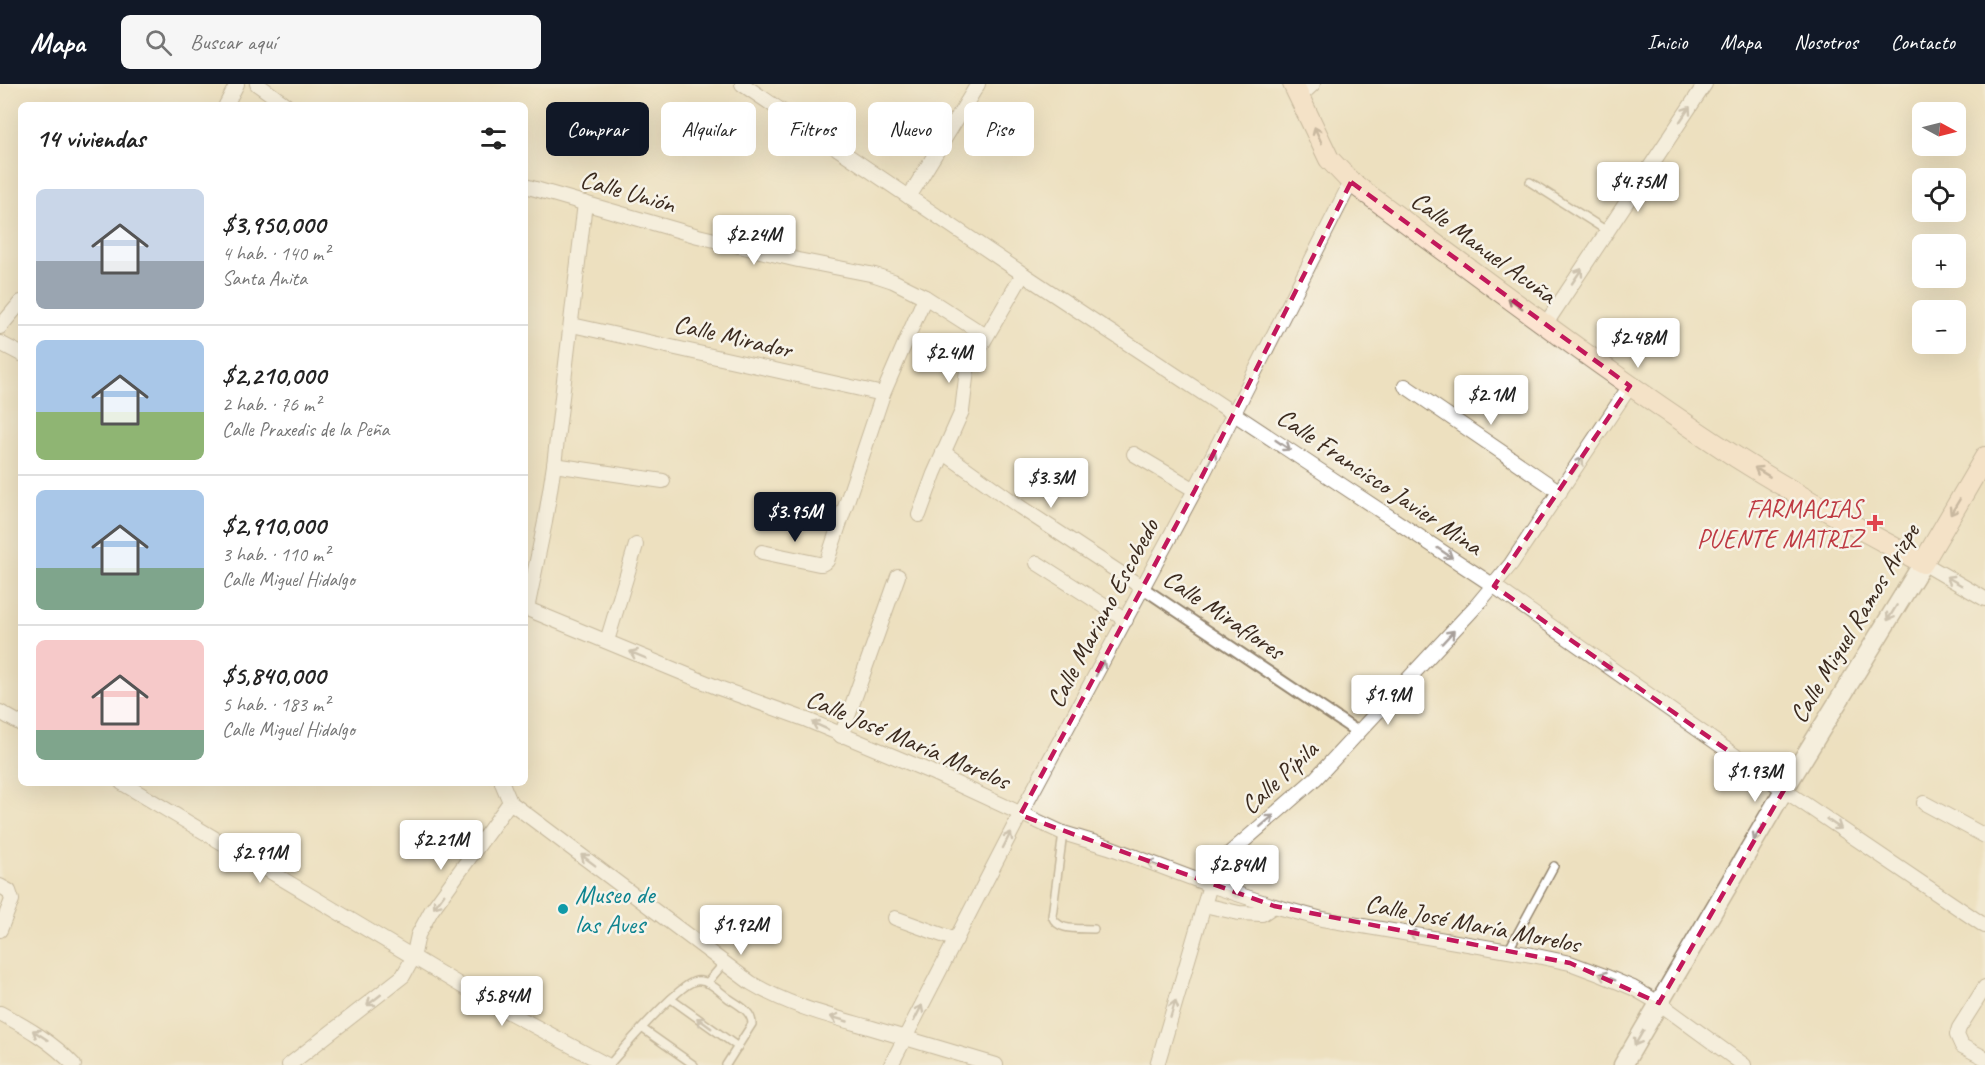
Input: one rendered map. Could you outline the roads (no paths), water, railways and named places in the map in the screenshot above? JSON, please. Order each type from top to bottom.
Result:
[{"type":"main road","name":"Calle Manuel Acuña","points":[[1302,88],[1329,159],[1351,182],[1630,386],[1738,458],[1923,563]]},
{"type":"main road","name":"Calle Miguel Ramos Arizpe","points":[[1923,563],[1985,457]]},
{"type":"street","points":[[228,102],[237,84]]},
{"type":"street","points":[[257,84],[282,102]]},
{"type":"street","name":"Calle Francisco Javier Mina","points":[[742,84],[1023,274],[1494,586],[1784,790],[1985,926]]},
{"type":"street","points":[[909,197],[978,84]]},
{"type":"street","points":[[1545,325],[1705,84]]},
{"type":"street","name":"Calle Mariano Escobedo","points":[[891,1065],[1020,815],[1195,490],[1351,182]]},
{"type":"street","name":"Calle Unión","points":[[528,187],[743,248],[875,275],[926,297],[986,336]]},
{"type":"street","points":[[528,599],[545,522],[554,465],[585,203]]},
{"type":"street","points":[[919,515],[943,452],[963,411],[967,370],[1023,274]]},
{"type":"street","points":[[762,552],[819,564],[827,561],[884,394],[926,297]]},
{"type":"street","points":[[0,327],[18,306]]},
{"type":"street","name":"Calle Mirador","points":[[572,325],[884,394]]},
{"type":"street","points":[[0,343],[18,352]]},
{"type":"street","points":[[1405,386],[1560,492]]},
{"type":"street","name":"Calle Pípila","points":[[1156,1065],[1210,885],[1230,853],[1316,778],[1494,586],[1630,386]]},
{"type":"street","name":"Calle Miraflores","points":[[943,452],[1020,507],[1359,733]]},
{"type":"street","points":[[1134,454],[1195,490]]},
{"type":"street","points":[[554,465],[663,481]]},
{"type":"street","points":[[607,641],[636,545]]},
{"type":"street","points":[[1036,563],[1126,620]]},
{"type":"street","name":"Calle Manuel Acuña","points":[[1923,563],[1985,599]]},
{"type":"street","name":"Calle Miguel Ramos Arizpe","points":[[1623,1065],[1784,790],[1923,563]]},
{"type":"street","points":[[841,735],[898,576]]},
{"type":"street","name":"Calle José María Morelos","points":[[528,609],[700,680],[807,720],[931,772],[1063,833],[1109,847],[1210,885],[1323,919],[1570,963],[1633,988],[1744,1065]]},
{"type":"street","points":[[0,712],[18,722]]},
{"type":"street","points":[[127,786],[413,958],[535,1028],[608,1065]]},
{"type":"street","points":[[503,786],[510,802],[751,983],[785,1002],[996,1065]]},
{"type":"street","points":[[289,1065],[403,976],[413,958],[418,935],[431,911],[510,802]]},
{"type":"street","points":[[1924,803],[1985,836]]},
{"type":"street","points":[[0,886],[9,891],[12,900],[0,930]]},
{"type":"street","name":"Calle José María Morelos","points":[[1204,905],[1239,913],[1262,914],[1274,906]]},
{"type":"street","points":[[895,918],[956,940]]},
{"type":"street","points":[[1985,987],[1957,1035],[1962,1046],[1985,1058]]},
{"type":"street","points":[[0,1013],[43,1037],[74,1065]]},
{"type":"lane","points":[[1530,182],[1607,231]]},
{"type":"lane","points":[[1063,833],[1052,916],[1054,922],[1065,927],[1094,929]]},
{"type":"lane","points":[[1508,951],[1554,866]]},
{"type":"lane","points":[[707,983],[724,963]]},
{"type":"lane","points":[[608,1065],[671,999],[688,983],[695,981],[707,983],[746,1011],[752,1019],[752,1024],[726,1065]]},
{"type":"lane","points":[[671,999],[738,1047]]},
{"type":"lane","points":[[643,1029],[693,1065]]},
{"type":"place","name":"FARMACIAS PUENTE MATRIZ","points":[[1875,523]]},
{"type":"place","name":"Museo de las Aves","points":[[563,909]]}]
